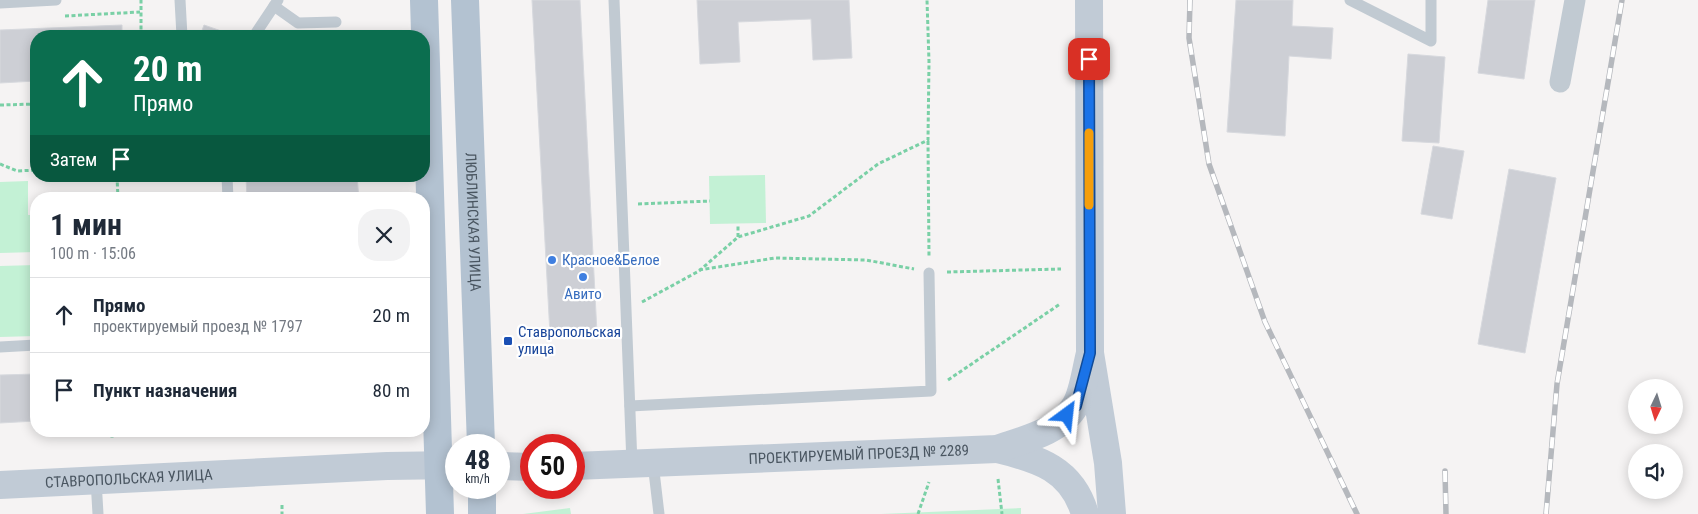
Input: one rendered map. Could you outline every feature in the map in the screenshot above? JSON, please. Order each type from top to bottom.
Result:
[{"type":"main road","points":[[424,0],[424,30]]},
{"type":"main road","name":"ЛЮБЛИНСКАЯ УЛИЦА","points":[[465,0],[481,434]]},
{"type":"main road","points":[[1089,0],[1090,353],[1108,463],[1112,514]]},
{"type":"main road","points":[[430,315],[445,447]]},
{"type":"main road","name":"ПРОЕКТИРУЕМЫЙ ПРОЕЗД № 2289","points":[[585,466],[997,449],[1035,436],[1058,424],[1076,406],[1090,353]]},
{"type":"main road","points":[[997,449],[1038,460],[1070,481],[1081,501],[1085,514]]},
{"type":"main road","name":"СТАВРОПОЛЬСКАЯ УЛИЦА","points":[[0,485],[445,465]]},
{"type":"main road","points":[[440,514],[445,479]]},
{"type":"main road","points":[[482,499],[482,514]]},
{"type":"street","points":[[1560,82],[1575,0]]},
{"type":"lane","points":[[0,3],[56,0]]},
{"type":"lane","points":[[180,0],[182,30]]},
{"type":"lane","points":[[614,0],[630,406],[643,463],[659,514]]},
{"type":"lane","points":[[1350,0],[1431,41],[1431,0]]},
{"type":"lane","points":[[258,30],[276,3],[298,23],[336,22]]},
{"type":"lane","points":[[630,406],[931,392],[929,272]]},
{"type":"lane","points":[[0,347],[30,346]]},
{"type":"lane","points":[[96,480],[98,514]]},
{"type":"path","points":[[141,0],[141,30]]},
{"type":"path","points":[[927,0],[929,62],[929,272]]},
{"type":"path","points":[[60,16],[140,12]]},
{"type":"path","points":[[0,105],[30,104]]},
{"type":"path","points":[[626,311],[699,271],[738,236],[809,216],[878,164],[928,140]]},
{"type":"path","points":[[0,164],[17,171],[30,170]]},
{"type":"path","points":[[622,205],[710,201]]},
{"type":"path","points":[[738,224],[738,236]]},
{"type":"path","points":[[699,271],[775,258],[866,260],[929,272],[1061,269]]},
{"type":"path","points":[[931,392],[1060,304]]},
{"type":"path","points":[[998,479],[1002,514]]},
{"type":"path","points":[[918,514],[929,482]]},
{"type":"path","points":[[282,505],[282,514]]},
{"type":"green space","points":[[765,175],[766,223],[710,224],[709,176]]},
{"type":"green space","points":[[28,181],[30,252],[0,253],[0,182]]},
{"type":"green space","points":[[30,265],[30,336],[0,337],[0,266]]},
{"type":"green space","points":[[570,508],[571,514],[523,514]]},
{"type":"green space","points":[[1021,508],[1021,514],[881,514]]},
{"type":"building","points":[[532,0],[580,0],[597,333],[550,335]]},
{"type":"building","points":[[697,0],[849,0],[852,58],[813,60],[811,19],[738,22],[740,62],[700,64]]},
{"type":"building","points":[[1236,0],[1293,0],[1292,26],[1333,28],[1331,59],[1289,56],[1285,136],[1227,132]]},
{"type":"building","points":[[1488,0],[1535,0],[1524,79],[1478,73]]},
{"type":"building","points":[[122,25],[122,30],[30,30],[30,81],[0,83],[0,30]]},
{"type":"building","points":[[204,25],[218,30],[202,30]]},
{"type":"building","points":[[1408,54],[1445,57],[1439,143],[1402,141]]},
{"type":"building","points":[[1433,146],[1464,151],[1452,219],[1421,214]]},
{"type":"building","points":[[1509,169],[1556,178],[1525,353],[1478,344]]},
{"type":"building","points":[[246,182],[358,182],[358,192],[247,192]]},
{"type":"building","points":[[30,374],[30,421],[0,423],[0,375]]},
{"type":"railway","points":[[1190,0],[1189,38],[1209,164],[1265,322],[1357,514]]},
{"type":"railway","points":[[1546,514],[1557,384],[1622,0]]},
{"type":"railway","points":[[1445,471],[1446,514]]},
{"type":"slow traffic","points":[[1089,133],[1089,205]]},
{"type":"place","name":"Красное&Белое","points":[[552,260]]},
{"type":"place","name":"Авито","points":[[583,277]]},
{"type":"place","name":"Ставропольская улица","points":[[508,341]]},
{"type":"route","points":[[1067,415],[1076,406],[1090,353],[1089,59]]}]
